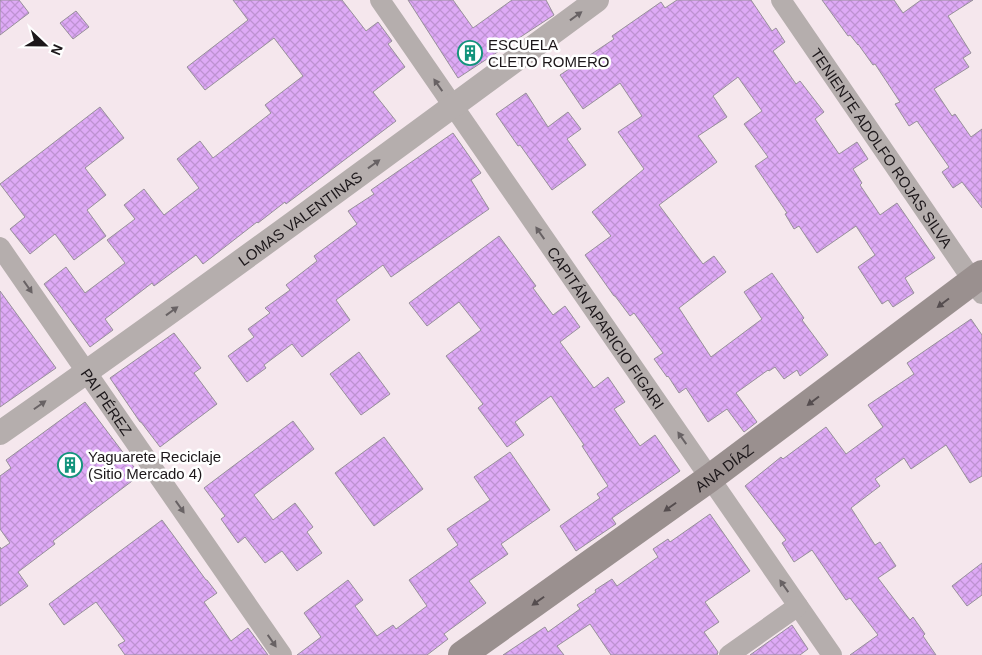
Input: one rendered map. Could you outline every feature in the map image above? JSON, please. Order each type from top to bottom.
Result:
[{"type":"main road","name":"ANA DÍAZ","points":[[462,655],[979,283]]},
{"type":"street","name":"CAPITÁN APARICIO FIGARI","points":[[380,0],[832,655]]},
{"type":"street","name":"LOMAS VALENTINAS","points":[[0,433],[87,372],[596,0]]},
{"type":"street","name":"TENIENTE ADOLFO ROJAS SILVA","points":[[781,0],[979,283]]},
{"type":"street","name":"PAI PÉREZ","points":[[0,247],[282,655]]},
{"type":"street","points":[[729,655],[798,606]]},
{"type":"building","points":[[0,0],[19,0],[29,13],[0,35]]},
{"type":"building","points":[[233,0],[342,0],[366,31],[378,22],[392,41],[388,44],[405,67],[373,92],[396,121],[286,204],[285,202],[257,222],[203,264],[196,255],[154,286],[152,283],[105,319],[113,330],[90,347],[44,284],[66,267],[85,293],[125,263],[107,240],[135,219],[124,205],[144,189],[164,215],[199,188],[177,159],[200,141],[213,158],[271,113],[265,105],[303,76],[274,38],[205,90],[187,67],[248,20]]},
{"type":"building","name":"ESCUELA CLETO ROMERO","points":[[408,0],[453,0],[473,28],[512,0],[546,0],[554,15],[458,78]]},
{"type":"building","points":[[677,0],[751,0],[772,31],[776,28],[785,42],[773,51],[796,84],[800,81],[824,112],[815,119],[839,154],[857,142],[868,159],[853,169],[862,183],[860,185],[880,215],[897,203],[935,258],[905,278],[914,293],[893,307],[888,300],[882,304],[858,267],[875,255],[856,226],[817,253],[799,226],[794,229],[785,214],[787,213],[755,166],[768,157],[744,124],[762,111],[738,77],[713,96],[727,117],[698,136],[717,162],[659,205],[703,264],[714,256],[726,272],[679,308],[711,357],[762,319],[744,292],[772,273],[804,318],[802,320],[828,355],[800,376],[797,370],[784,379],[775,367],[736,393],[757,422],[744,432],[727,409],[708,422],[686,388],[679,393],[654,359],[663,353],[634,313],[630,316],[614,296],[585,255],[611,236],[592,212],[644,169],[618,132],[642,116],[620,83],[583,109],[560,75],[614,39],[612,36],[661,2],[665,8]]},
{"type":"building","points":[[822,0],[894,0],[903,13],[921,0],[973,0],[948,16],[971,53],[963,58],[969,67],[934,89],[952,116],[955,114],[971,137],[982,129],[982,208],[962,182],[953,188],[942,172],[949,167],[917,121],[909,126],[895,104],[900,102],[875,64],[873,65],[850,35],[848,36]]},
{"type":"building","points":[[76,11],[89,27],[73,39],[60,23]]},
{"type":"building","points":[[526,93],[548,127],[568,112],[581,129],[567,139],[586,165],[552,190],[496,114]]},
{"type":"building","points":[[100,107],[124,138],[85,168],[106,195],[87,210],[106,236],[74,260],[55,234],[30,254],[10,229],[25,217],[0,184]]},
{"type":"building","points":[[453,133],[481,173],[471,180],[489,209],[391,277],[383,265],[336,300],[350,320],[302,357],[292,344],[264,365],[266,368],[247,382],[228,356],[254,337],[248,329],[270,313],[265,308],[290,290],[286,285],[317,261],[314,256],[357,224],[348,211],[374,194],[371,190]]},
{"type":"building","points":[[499,236],[536,286],[533,288],[553,315],[565,306],[580,327],[560,342],[594,388],[608,377],[625,402],[614,409],[640,446],[655,435],[680,471],[612,518],[616,524],[576,551],[560,526],[600,498],[597,494],[608,486],[582,446],[584,445],[551,396],[515,422],[524,435],[507,447],[478,408],[483,404],[446,356],[481,330],[459,302],[427,326],[409,303]]},
{"type":"building","points":[[0,291],[56,368],[0,407]]},
{"type":"building","points":[[971,319],[982,335],[982,476],[970,483],[946,445],[911,469],[904,458],[875,479],[880,486],[851,508],[875,545],[880,542],[896,566],[878,578],[910,620],[913,617],[936,655],[850,655],[878,635],[850,598],[846,600],[812,550],[794,562],[782,543],[786,540],[745,486],[781,457],[783,459],[826,427],[846,454],[883,427],[868,405],[914,374],[907,363]]},
{"type":"building","points":[[174,333],[201,368],[194,373],[217,404],[160,447],[140,422],[110,378]]},
{"type":"building","points":[[359,352],[390,394],[361,415],[330,374]]},
{"type":"building","points":[[85,402],[140,475],[53,541],[55,544],[18,572],[28,586],[0,606],[0,547],[1,549],[10,543],[0,529],[0,476],[11,468],[6,460]]},
{"type":"building","points":[[293,421],[314,449],[254,495],[273,520],[295,503],[313,527],[307,532],[322,553],[297,571],[282,551],[265,563],[245,537],[238,543],[221,519],[225,516],[204,488]]},
{"type":"building","points":[[384,437],[423,489],[374,526],[335,473]]},
{"type":"building","points":[[510,452],[550,510],[501,544],[508,554],[469,581],[486,603],[444,634],[448,639],[427,655],[297,655],[321,637],[304,613],[348,580],[363,600],[355,606],[377,636],[393,625],[396,629],[427,606],[409,580],[458,545],[447,529],[490,500],[474,477]]},
{"type":"building","points":[[710,514],[750,571],[705,602],[719,622],[704,632],[718,652],[717,655],[611,655],[590,624],[557,646],[564,655],[503,655],[545,627],[548,632],[580,609],[577,605],[612,579],[617,586],[658,557],[653,549],[668,539],[670,542]]},
{"type":"building","points":[[162,520],[217,593],[204,602],[231,641],[248,628],[268,655],[125,655],[118,645],[125,641],[96,602],[64,625],[49,604]]},
{"type":"building","points":[[982,563],[982,595],[967,606],[952,586]]},
{"type":"building","points":[[792,625],[808,649],[800,655],[750,655]]},
{"type":"place","name":"ESCUELA CLETO ROMERO","points":[[470,53]]},
{"type":"place","name":"Yaguarete Reciclaje (Sitio Mercado 4)","points":[[70,465]]}]
